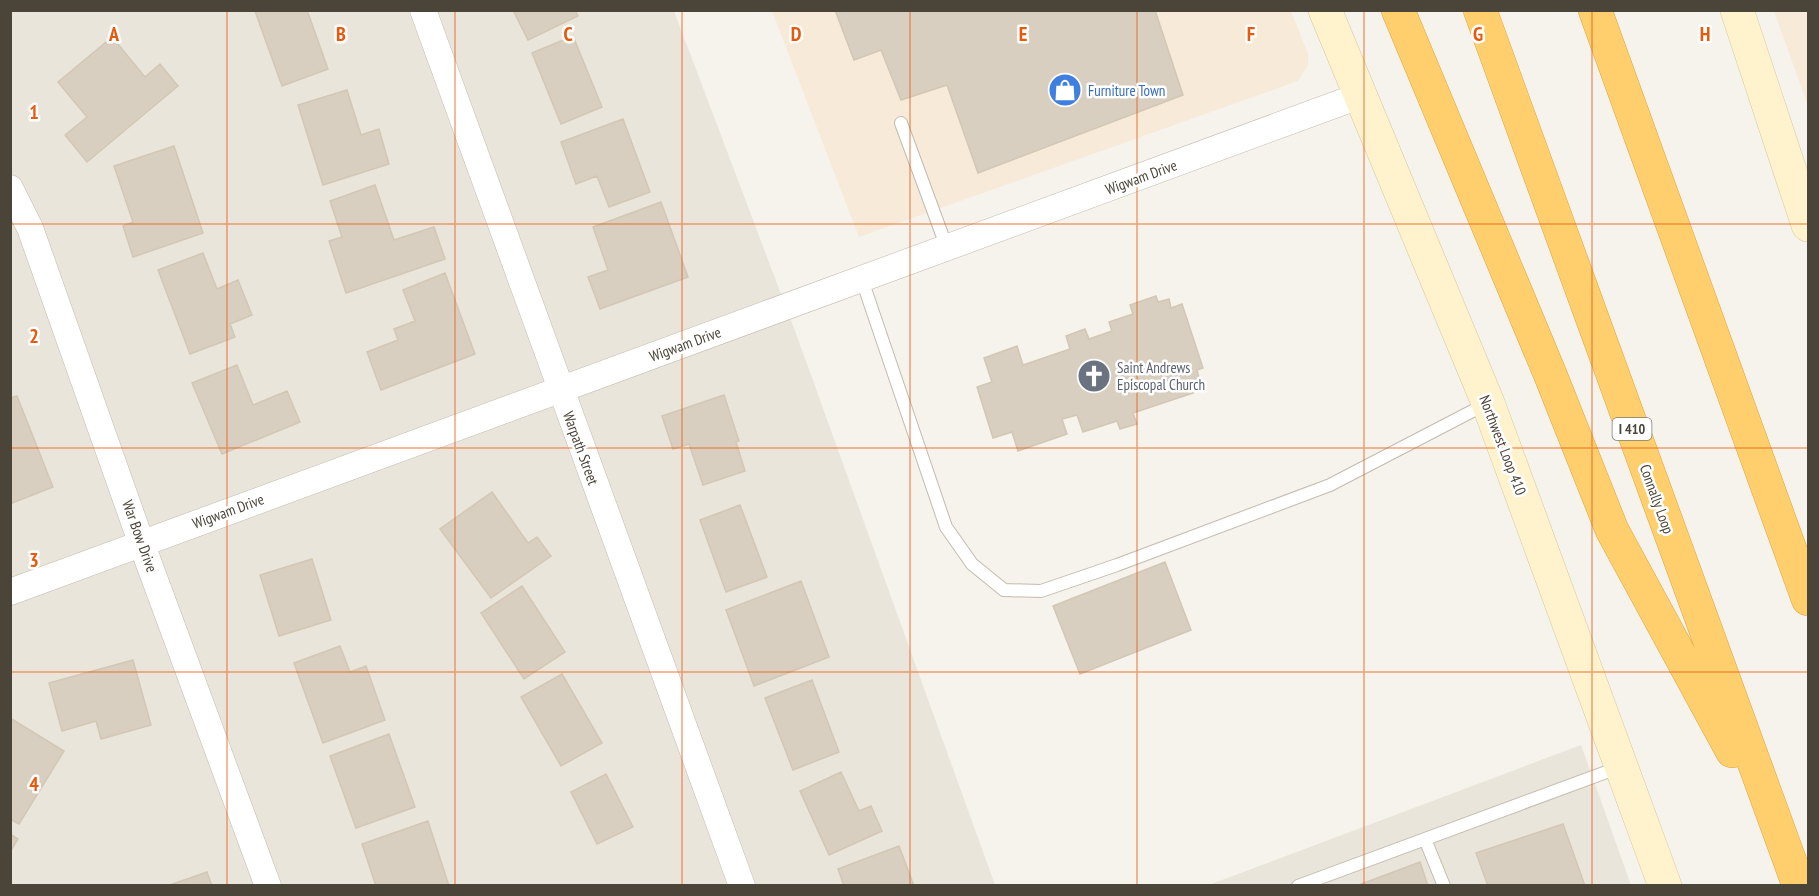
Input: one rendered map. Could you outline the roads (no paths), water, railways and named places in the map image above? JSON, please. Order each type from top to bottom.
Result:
[{"type":"highway","points":[[1398,10],[1546,363],[1612,530],[1785,847]]},
{"type":"highway","name":"Connally Loop","points":[[1479,10],[1799,885]]},
{"type":"highway","points":[[1595,10],[1809,599]]},
{"type":"main road","name":"Northwest Loop 410","points":[[1325,10],[1488,403],[1665,885]]},
{"type":"main road","points":[[1737,10],[1801,176],[1809,225]]},
{"type":"street","name":"Warpath Street","points":[[423,10],[742,885]]},
{"type":"street","name":"Wigwam Drive","points":[[10,592],[1359,96]]},
{"type":"street","name":"War Bow Drive","points":[[10,188],[30,228],[141,542],[268,885]]},
{"type":"lane","points":[[901,123],[947,248]]},
{"type":"lane","points":[[862,280],[946,526],[972,564],[1004,590],[1041,591],[1330,485],[1488,403]]},
{"type":"lane","points":[[1298,885],[1623,766]]},
{"type":"lane","points":[[1425,839],[1444,885]]},
{"type":"place","name":"Furniture Town","points":[[1065,90]]},
{"type":"place","name":"Saint Andrews Episcopal Church","points":[[1094,376]]}]
